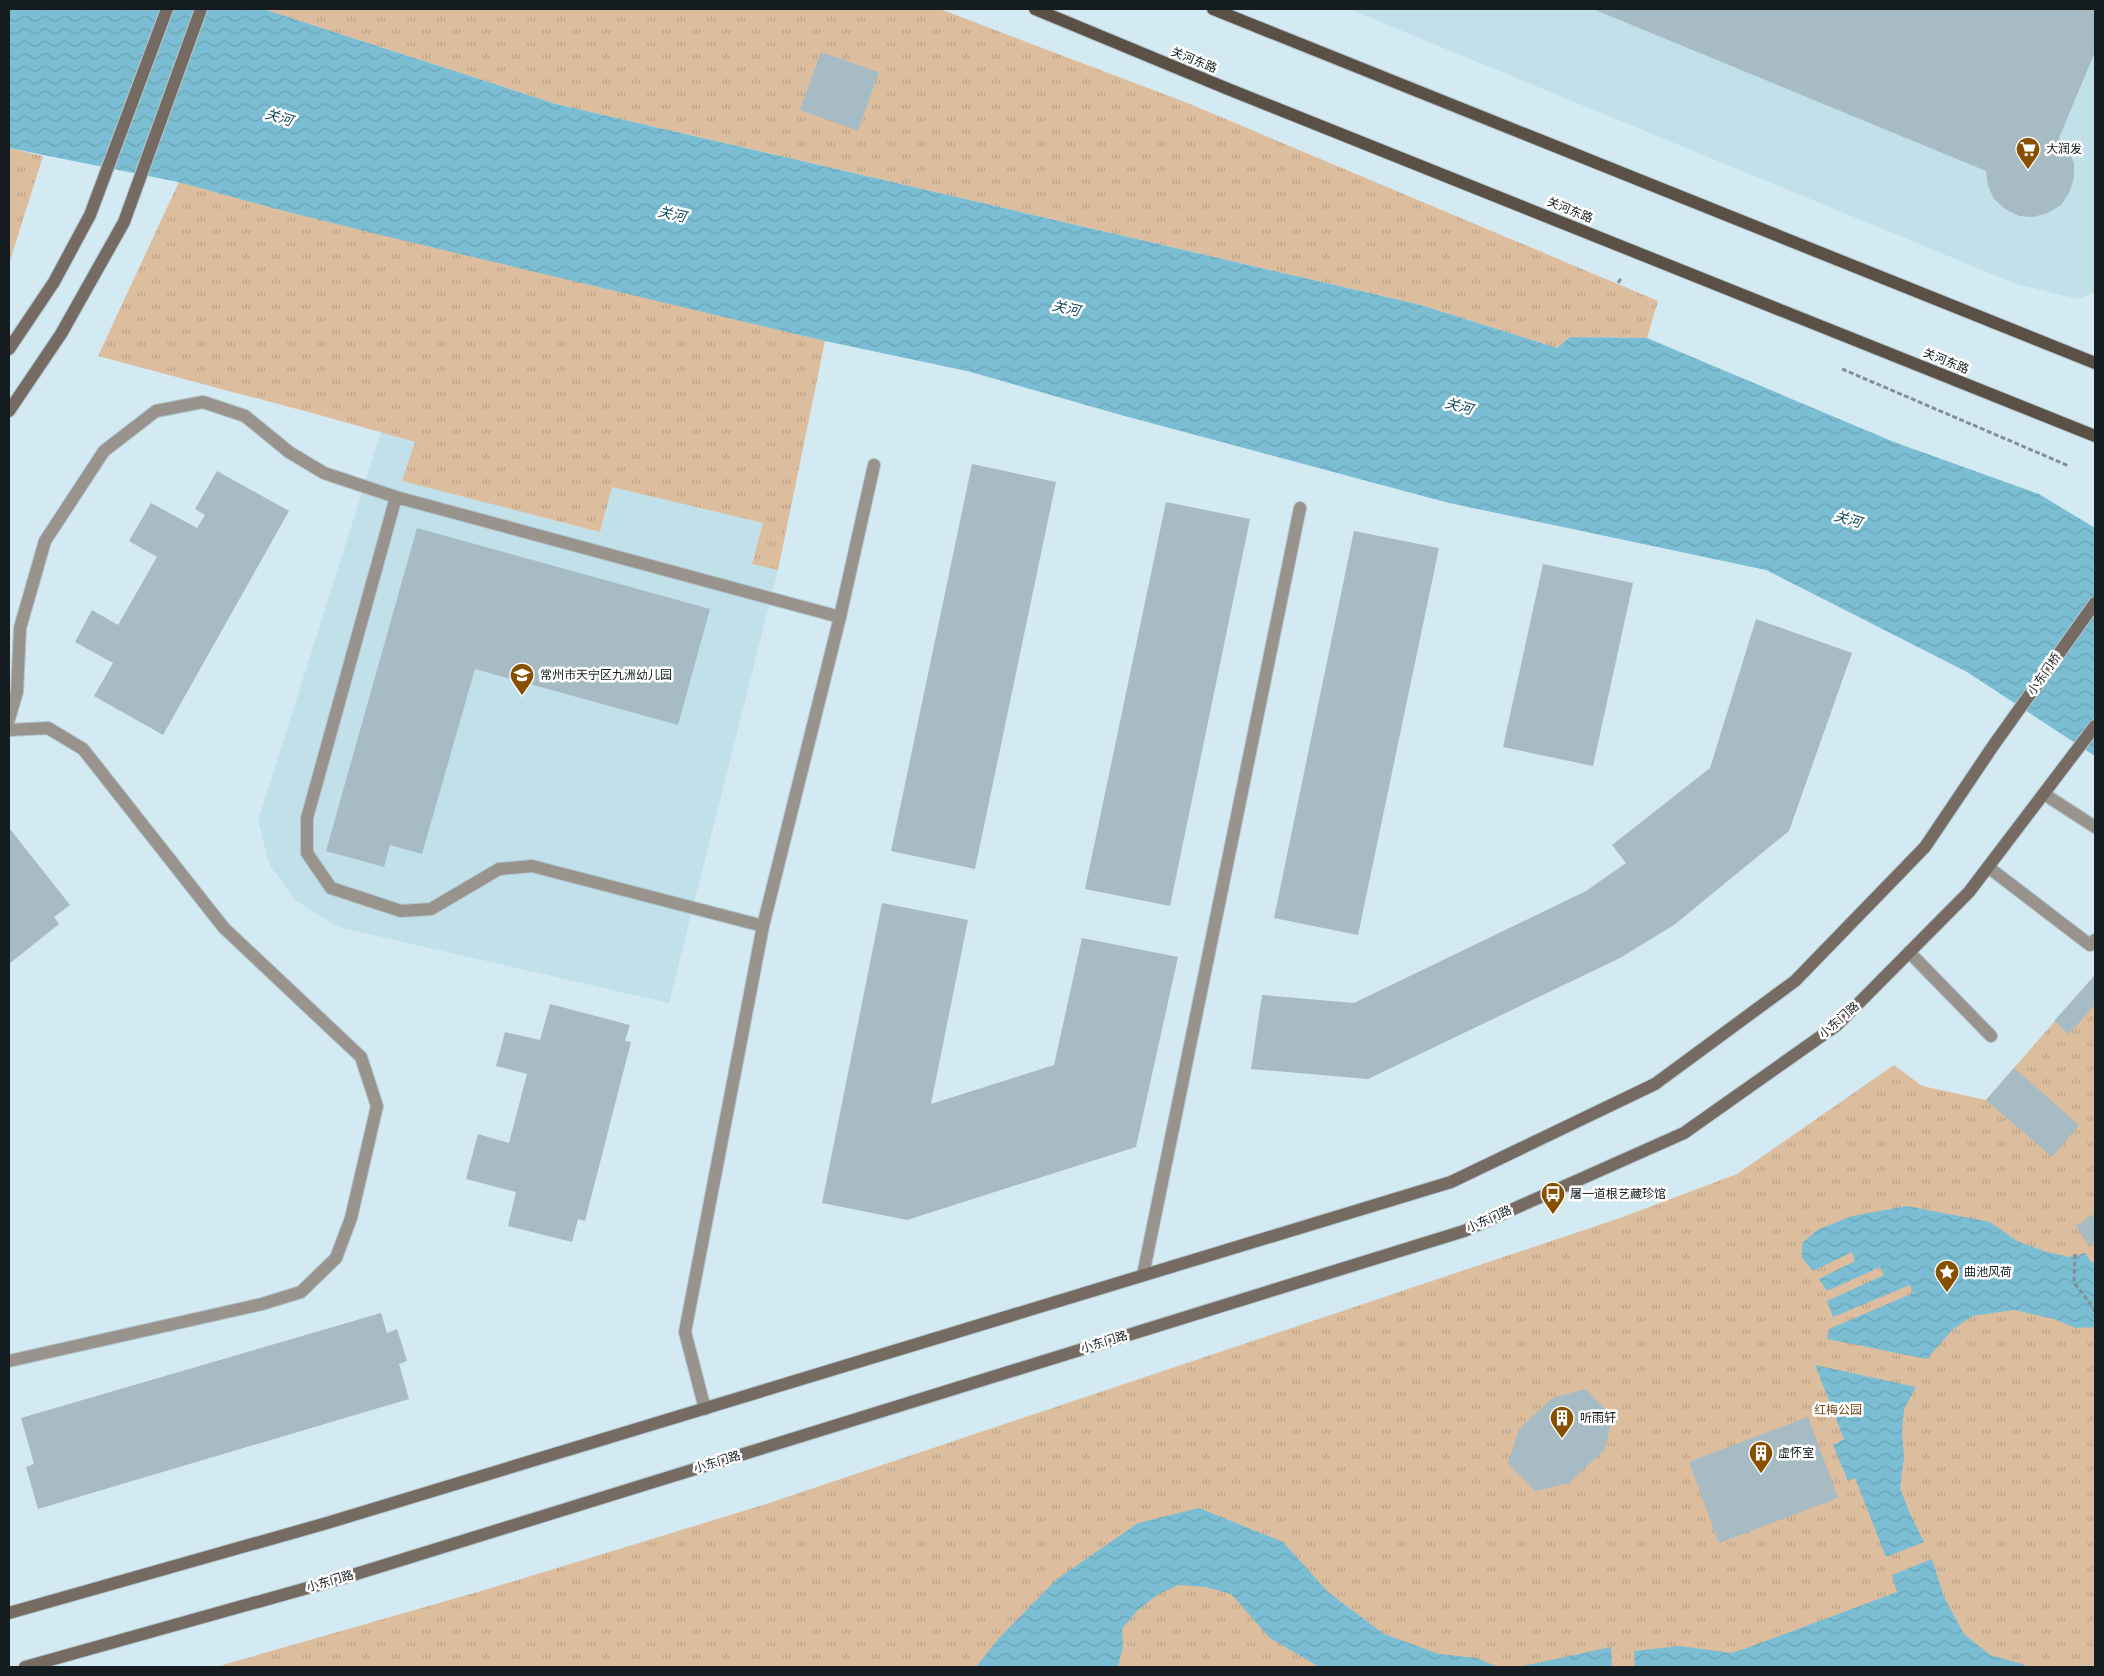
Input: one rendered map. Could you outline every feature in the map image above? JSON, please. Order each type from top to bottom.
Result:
[{"type":"main road","points":[[9,349],[54,282],[90,215],[167,9]]},
{"type":"main road","points":[[9,411],[61,334],[124,222],[201,9]]},
{"type":"main road","name":"关河东路","points":[[1034,9],[2095,436]]},
{"type":"main road","points":[[1213,9],[2095,363]]},
{"type":"main road","name":"小东门桥","points":[[1143,1275],[1451,1182],[1655,1084],[1795,980],[1925,847],[1993,746],[2095,602]]},
{"type":"main road","points":[[2047,790],[2095,726]]},
{"type":"main road","name":"小东门路","points":[[25,1667],[343,1578],[1464,1231],[1684,1133],[1837,1025],[1969,892],[2047,790]]},
{"type":"main road","points":[[9,1613],[327,1523],[1143,1275]]},
{"type":"street","points":[[9,719],[17,692],[20,628],[45,541],[104,451],[156,410],[203,402],[246,416],[289,452],[324,473],[396,497],[840,617]]},
{"type":"street","points":[[704,1409],[685,1332],[763,926],[840,617],[874,466]]},
{"type":"street","points":[[396,497],[306,818],[307,853],[331,888],[402,911],[431,909],[499,869],[532,866],[763,926]]},
{"type":"street","points":[[1143,1275],[1300,508]]},
{"type":"street","points":[[9,730],[48,728],[83,749],[224,928],[361,1057],[377,1106],[351,1218],[336,1258],[301,1292],[262,1304],[9,1361]]},
{"type":"street","points":[[2047,790],[2095,827]]},
{"type":"street","points":[[1988,867],[2090,945],[2095,940]]},
{"type":"street","points":[[1909,952],[1991,1036]]},
{"type":"path","points":[[1618,283],[1623,276]]},
{"type":"path","points":[[1841,369],[2069,466]]},
{"type":"path","points":[[2075,1254],[2074,1283],[2094,1308],[2095,1317]]},
{"type":"shaded area","points":[[1349,9],[2095,9],[2095,292],[2078,299],[2016,284]]},
{"type":"shaded area","name":"常州市天宁区九洲幼儿园","points":[[381,432],[416,443],[403,481],[600,532],[612,487],[763,523],[752,564],[778,570],[669,1003],[338,927],[296,901],[270,866],[258,821]]},
{"type":"green space","points":[[263,9],[940,9],[1190,104],[1658,301],[1647,338],[1570,337],[1557,348],[1421,305],[556,104]]},
{"type":"green space","points":[[9,148],[43,156],[9,264]]},
{"type":"green space","points":[[179,182],[280,210],[825,341],[778,570],[752,564],[763,523],[612,487],[600,532],[402,481],[415,442],[98,356]]},
{"type":"green space","name":"红梅公园","points":[[2095,975],[2095,1667],[216,1667],[488,1589],[763,1505],[1620,1218],[1737,1174],[1894,1065],[1922,1086],[1986,1100]]},
{"type":"water","name":"关河","points":[[9,9],[263,9],[556,104],[1421,305],[1557,348],[1570,337],[1647,338],[1894,442],[2039,494],[2095,528],[2095,756],[1967,672],[1766,570],[1449,503],[1121,415],[967,371],[825,341],[389,237],[178,182],[9,148]]},
{"type":"water","points":[[1907,1206],[1990,1222],[2017,1241],[2047,1252],[2070,1257],[2085,1253],[2092,1263],[2095,1261],[2095,1327],[2076,1328],[2054,1319],[2014,1310],[1972,1316],[1952,1330],[1927,1359],[1827,1339],[1829,1329],[1913,1293],[1910,1285],[1833,1317],[1827,1301],[1884,1275],[1880,1267],[1827,1291],[1819,1279],[1855,1261],[1852,1252],[1813,1271],[1802,1258],[1802,1243],[1817,1230],[1852,1216]]},
{"type":"water","points":[[1815,1365],[1916,1387],[1904,1409],[1902,1433],[1904,1457],[1900,1488],[1924,1542],[1886,1557],[1855,1478],[1848,1481],[1833,1445],[1844,1439]]},
{"type":"water","points":[[1199,1508],[1283,1542],[1328,1592],[1384,1634],[1439,1654],[1477,1658],[1498,1667],[1319,1667],[1270,1638],[1231,1594],[1206,1587],[1178,1585],[1157,1595],[1138,1610],[1122,1629],[1123,1646],[1118,1667],[976,1667],[998,1639],[1057,1579],[1138,1523]]},
{"type":"water","points":[[1932,1559],[1944,1597],[1964,1634],[1990,1655],[2027,1667],[1635,1667],[1634,1651],[1680,1646],[1732,1653],[1755,1645],[1897,1592],[1892,1575]]},
{"type":"water","points":[[1611,1647],[1612,1667],[1518,1667]]},
{"type":"building","points":[[1593,9],[2095,9],[2095,52],[2059,138],[2069,150],[2074,164],[2074,178],[2069,193],[2061,205],[2048,213],[2033,217],[2019,216],[2005,209],[1994,199],[1988,186],[1986,171]]},
{"type":"building","points":[[821,52],[879,72],[858,131],[800,110]]},
{"type":"building","points":[[972,464],[1056,482],[975,869],[891,851]]},
{"type":"building","points":[[217,471],[289,511],[163,735],[94,696],[113,663],[75,642],[92,610],[118,625],[157,557],[129,541],[151,503],[197,528],[205,515],[195,509]]},
{"type":"building","points":[[1166,502],[1250,519],[1170,906],[1085,889]]},
{"type":"building","points":[[417,528],[710,609],[678,725],[475,669],[422,854],[390,845],[384,867],[326,851]]},
{"type":"building","points":[[1354,531],[1439,548],[1358,935],[1274,918]]},
{"type":"building","points":[[1543,564],[1633,583],[1593,766],[1503,747]]},
{"type":"building","points":[[1756,619],[1852,653],[1789,831],[1674,925],[1620,958],[1368,1079],[1251,1069],[1262,995],[1354,1003],[1586,891],[1626,863],[1612,845],[1710,768]]},
{"type":"building","points":[[10,829],[70,905],[54,917],[59,924],[9,964],[9,831]]},
{"type":"building","points":[[882,903],[968,920],[931,1104],[1054,1065],[1082,938],[1178,957],[1136,1147],[907,1220],[822,1203]]},
{"type":"building","points":[[2095,975],[2095,1004],[2069,1034],[2054,1021]]},
{"type":"building","points":[[550,1004],[630,1025],[625,1041],[631,1042],[585,1221],[578,1219],[572,1242],[508,1226],[516,1192],[466,1179],[478,1134],[509,1143],[527,1074],[496,1066],[505,1032],[540,1040]]},
{"type":"building","points":[[2014,1068],[2079,1125],[2052,1157],[1986,1100]]},
{"type":"building","points":[[2095,1213],[2095,1242],[2089,1246],[2076,1226]]},
{"type":"building","points":[[381,1313],[387,1333],[397,1329],[407,1361],[399,1364],[409,1399],[38,1509],[26,1467],[34,1464],[21,1418]]},
{"type":"building","name":"听雨轩","points":[[1585,1389],[1612,1416],[1605,1449],[1569,1483],[1535,1491],[1508,1463],[1519,1429],[1552,1398]]},
{"type":"building","name":"虚怀室","points":[[1808,1417],[1838,1498],[1719,1543],[1689,1462]]},
{"type":"place","name":"大润发","points":[[2028,170]]},
{"type":"place","name":"常州市天宁区九洲幼儿园","points":[[522,696]]},
{"type":"place","name":"屠一道根艺藏珍馆","points":[[1553,1215]]},
{"type":"place","name":"曲池风荷","points":[[1947,1293]]},
{"type":"place","name":"听雨轩","points":[[1562,1439]]},
{"type":"place","name":"虚怀室","points":[[1761,1474]]}]
